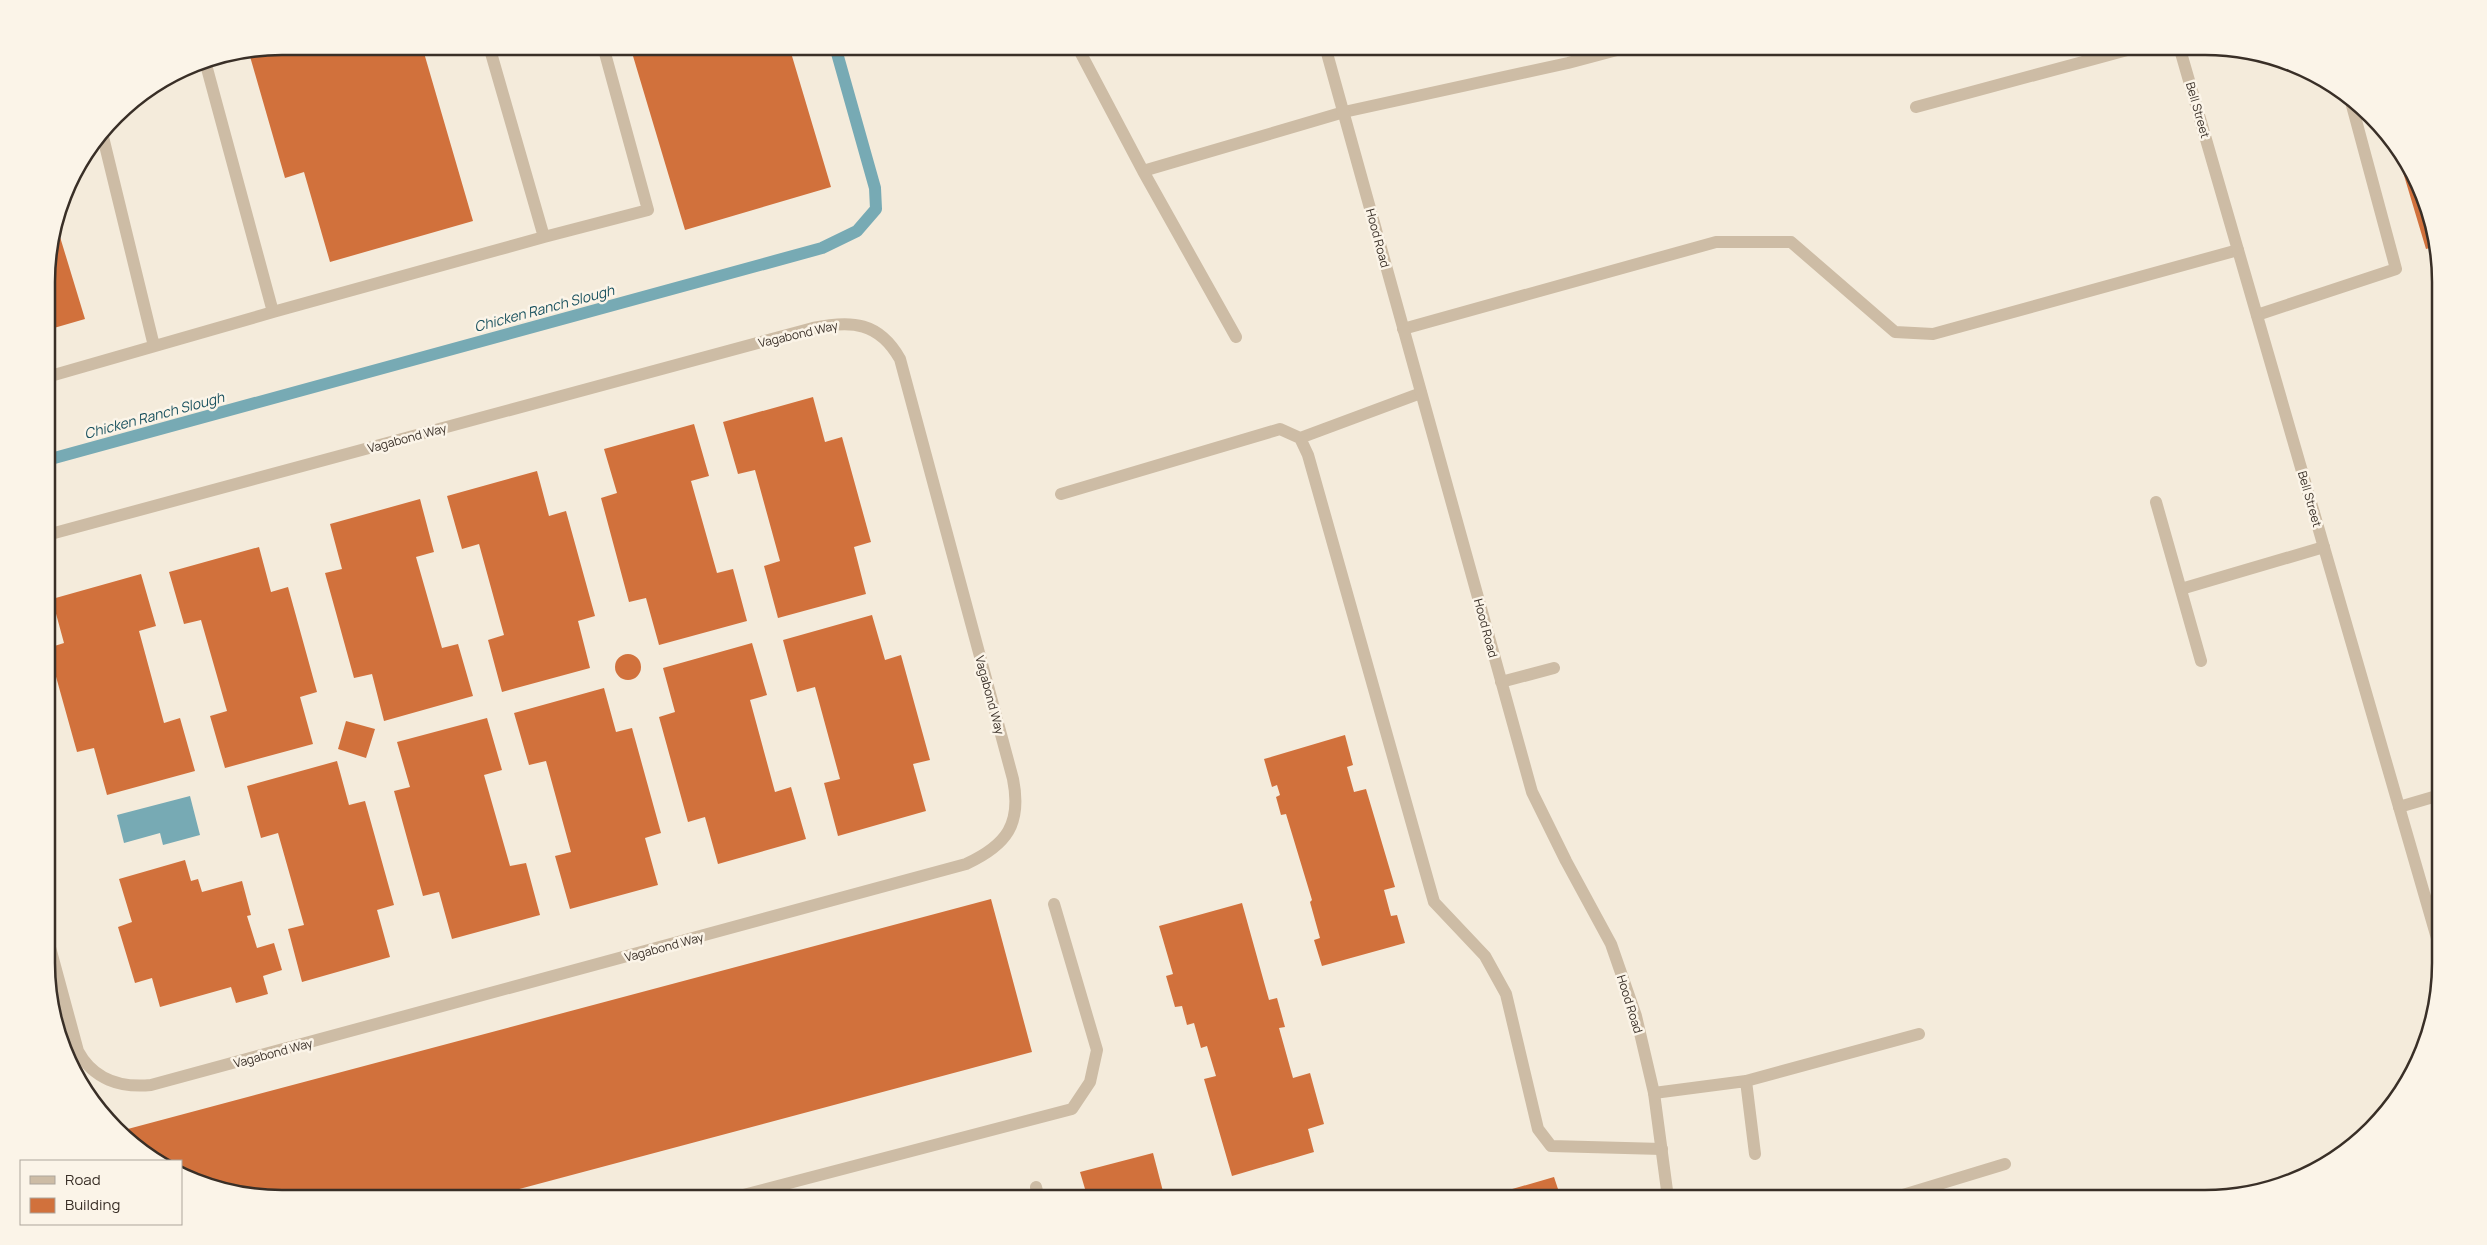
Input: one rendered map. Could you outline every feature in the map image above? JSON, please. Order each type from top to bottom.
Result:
[{"type":"street","points":[[492,55],[544,237]]},
{"type":"street","points":[[55,375],[273,312],[648,210],[606,55]]},
{"type":"street","points":[[1082,55],[1143,171],[1236,337]]},
{"type":"street","name":"Hood Road","points":[[1328,55],[1532,792],[1566,861],[1611,944],[1636,1016],[1654,1094],[1667,1190]]},
{"type":"street","points":[[1143,171],[1344,112],[1598,55]]},
{"type":"street","points":[[1916,107],[2109,55]]},
{"type":"street","name":"Bell Street","points":[[2182,55],[2432,921]]},
{"type":"street","points":[[207,68],[273,312]]},
{"type":"street","points":[[2257,315],[2396,269],[2353,110]]},
{"type":"street","points":[[103,142],[154,346]]},
{"type":"street","points":[[1403,329],[1716,242],[1791,242],[1895,332],[1933,334],[2238,250]]},
{"type":"street","name":"Vagabond Way","points":[[55,532],[813,328],[847,323],[861,326],[879,333],[891,344],[900,359],[1016,796],[1016,812],[1010,830],[1002,841],[983,856],[966,864],[174,1080],[136,1086],[106,1079],[93,1072],[78,1051],[55,966]]},
{"type":"street","points":[[1061,494],[1280,430],[1300,438],[1421,392]]},
{"type":"street","points":[[1300,438],[1308,455],[1434,902],[1485,956],[1506,994],[1538,1129],[1552,1146],[1662,1149]]},
{"type":"street","points":[[2156,502],[2201,661]]},
{"type":"street","points":[[2180,588],[2324,547]]},
{"type":"street","points":[[1501,682],[1554,668]]},
{"type":"street","points":[[2399,807],[2432,797]]},
{"type":"street","points":[[762,1190],[1072,1109],[1090,1082],[1097,1050],[1054,904]]},
{"type":"street","points":[[1654,1094],[1746,1081],[1919,1034]]},
{"type":"street","points":[[1746,1081],[1756,1154]]},
{"type":"street","points":[[1919,1190],[2005,1164]]},
{"type":"water","points":[[190,796],[200,835],[163,845],[160,833],[124,843],[117,815]]},
{"type":"building","points":[[267,55],[425,55],[473,221],[330,262],[304,172],[285,178],[250,57]]},
{"type":"building","points":[[633,55],[792,55],[831,187],[685,230]]},
{"type":"building","points":[[2402,167],[2420,209],[2428,238],[2429,248],[2426,249]]},
{"type":"building","points":[[60,236],[85,319],[55,328],[55,267]]},
{"type":"building","points":[[813,397],[825,442],[842,437],[871,542],[854,547],[866,594],[778,618],[764,566],[780,561],[755,470],[738,474],[723,422]]},
{"type":"building","points":[[694,424],[709,476],[691,481],[717,573],[733,569],[747,621],[659,645],[646,598],[629,602],[601,498],[617,493],[604,449]]},
{"type":"building","points":[[537,471],[549,516],[566,511],[595,616],[578,621],[590,668],[502,692],[488,640],[504,635],[479,544],[462,549],[447,496]]},
{"type":"building","points":[[420,499],[434,552],[416,557],[442,648],[458,644],[473,696],[384,721],[372,674],[354,678],[325,573],[342,569],[330,524]]},
{"type":"building","points":[[259,547],[271,592],[288,587],[317,692],[300,697],[313,744],[225,768],[210,716],[227,711],[201,620],[184,624],[169,572]]},
{"type":"building","points":[[141,574],[156,626],[139,631],[164,723],[180,718],[195,771],[107,795],[94,748],[77,752],[55,673],[55,646],[64,643],[55,610],[55,598]]},
{"type":"building","points":[[872,615],[885,660],[901,655],[930,760],[913,764],[926,811],[838,836],[824,783],[840,779],[815,687],[797,692],[783,640]]},
{"type":"building","points":[[752,643],[767,695],[750,700],[775,792],[791,787],[806,839],[718,864],[705,817],[688,822],[659,717],[675,712],[663,668]]},
{"type":"building","points":[[628,654],[637,658],[641,667],[637,676],[628,680],[619,676],[615,667],[619,658]]},
{"type":"building","points":[[604,688],[616,732],[632,728],[661,833],[645,838],[658,885],[570,909],[555,856],[571,852],[546,761],[529,765],[514,713]]},
{"type":"building","points":[[487,718],[502,770],[484,775],[510,866],[526,863],[540,915],[452,939],[439,892],[423,896],[394,791],[410,787],[397,742]]},
{"type":"building","points":[[346,721],[375,729],[366,758],[338,749]]},
{"type":"building","points":[[1345,735],[1353,765],[1347,767],[1354,792],[1366,789],[1395,887],[1384,890],[1391,916],[1397,915],[1405,943],[1322,966],[1314,940],[1320,938],[1310,902],[1312,900],[1286,814],[1281,815],[1276,797],[1280,795],[1277,785],[1272,787],[1264,759]]},
{"type":"building","points":[[337,761],[349,805],[365,801],[394,905],[377,910],[390,957],[302,982],[288,929],[304,925],[278,833],[261,838],[247,786]]},
{"type":"building","points":[[185,860],[191,881],[198,879],[202,892],[242,881],[251,915],[247,916],[257,948],[274,943],[282,970],[263,976],[268,994],[236,1003],[231,987],[160,1007],[152,978],[135,983],[118,927],[132,922],[119,879]]},
{"type":"building","points":[[991,899],[1032,1052],[516,1190],[267,1190],[238,1186],[209,1178],[182,1167],[182,1160],[168,1160],[127,1129]]},
{"type":"building","points":[[1242,903],[1269,1000],[1277,998],[1285,1027],[1279,1028],[1293,1078],[1310,1073],[1324,1124],[1308,1129],[1314,1152],[1232,1176],[1204,1079],[1216,1076],[1207,1046],[1201,1048],[1194,1023],[1187,1025],[1182,1006],[1175,1007],[1166,976],[1173,974],[1159,926]]},
{"type":"building","points":[[1153,1153],[1163,1190],[1085,1190],[1080,1172]]},
{"type":"building","points":[[1554,1177],[1558,1190],[1509,1190]]},
{"type":"waterway","name":"Chicken Ranch Slough","points":[[55,458],[822,248],[857,231],[876,209],[875,188],[838,55]]}]
